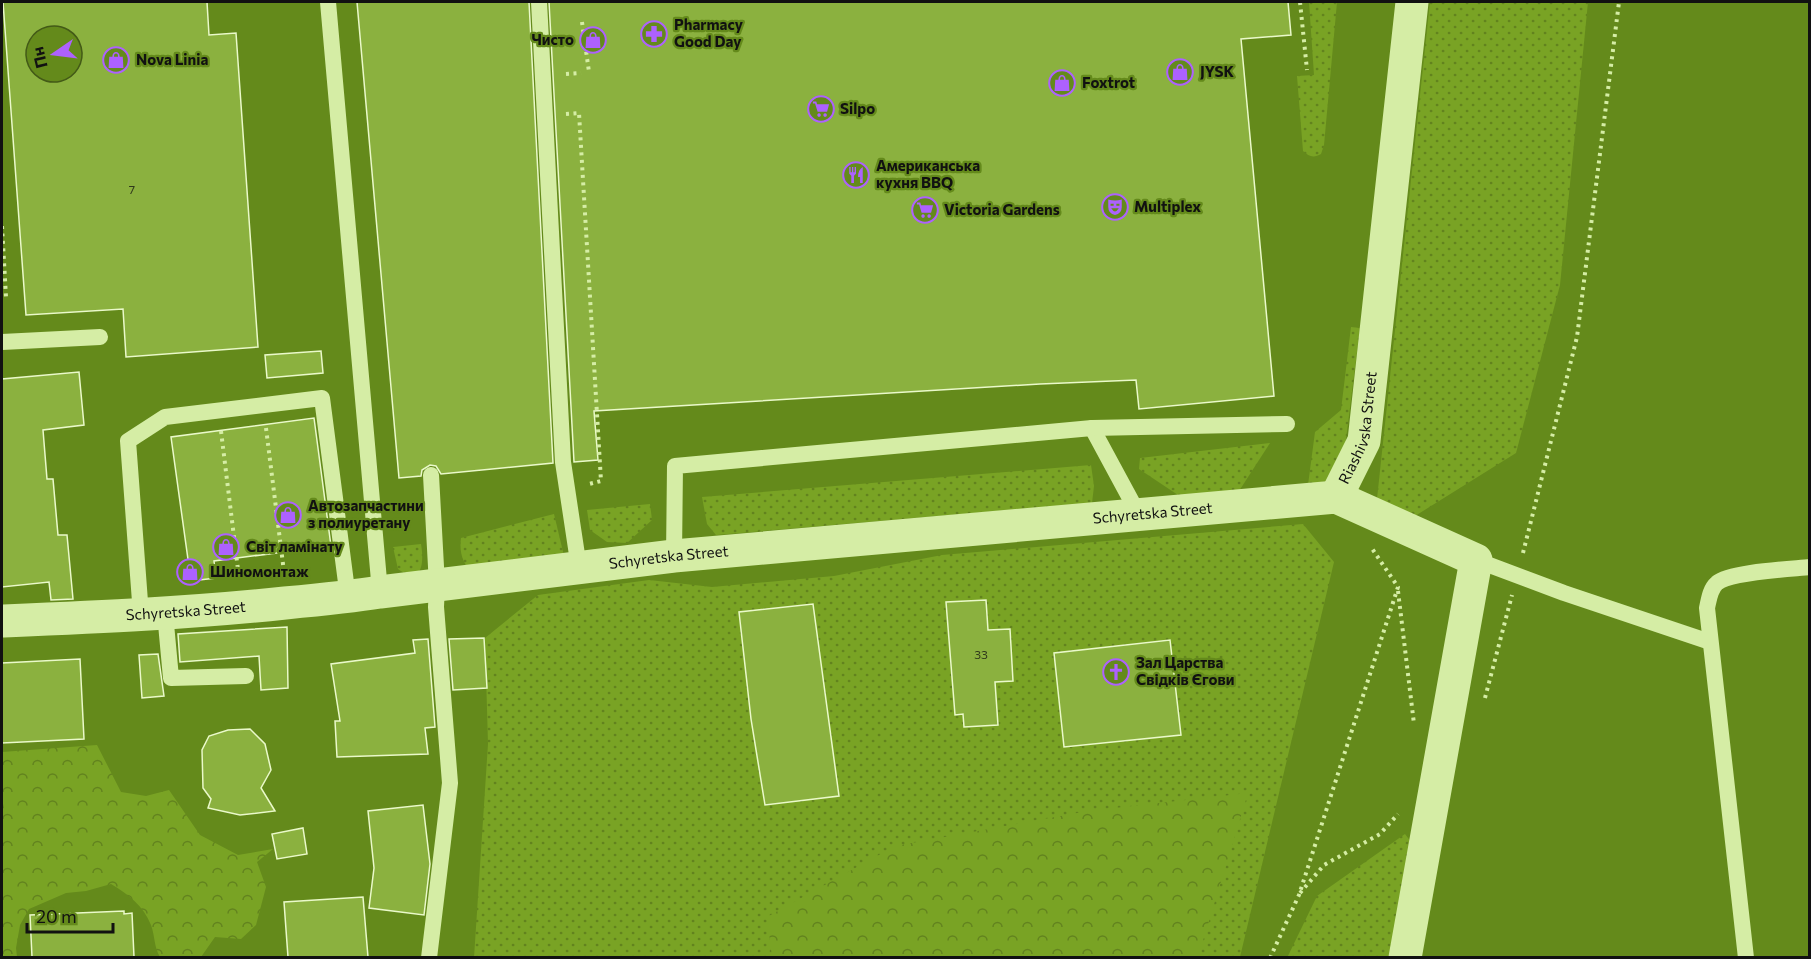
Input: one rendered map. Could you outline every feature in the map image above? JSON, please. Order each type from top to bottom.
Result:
[{"type":"street","name":"Riashivska Street","points":[[1336,497],[1364,441],[1412,2]]},
{"type":"street","name":"Schyretska Street","points":[[2,621],[243,608],[348,598],[380,592],[674,556],[1336,497]]},
{"type":"street","points":[[1336,497],[1476,560],[1406,957]]},
{"type":"lane","points":[[328,2],[380,592]]},
{"type":"lane","points":[[539,2],[563,462],[579,568]]},
{"type":"lane","points":[[2,342],[100,337]]},
{"type":"lane","points":[[246,676],[171,678],[153,614],[128,441],[165,417],[322,398],[348,598]]},
{"type":"lane","points":[[674,556],[675,466],[1092,428],[1287,423]]},
{"type":"lane","points":[[1092,428],[1140,515]]},
{"type":"lane","points":[[429,957],[450,783],[436,607],[431,475]]},
{"type":"lane","points":[[1476,560],[1710,642]]},
{"type":"lane","points":[[1746,957],[1707,608],[1710,592],[1718,582],[1731,576],[1809,567]]},
{"type":"path","points":[[1300,2],[1307,70]]},
{"type":"path","points":[[1484,703],[1577,337],[1619,2]]},
{"type":"path","points":[[582,22],[588,72]]},
{"type":"path","points":[[562,74],[581,73]]},
{"type":"path","points":[[558,115],[579,113],[601,482],[567,488]]},
{"type":"path","points":[[2,226],[6,297]]},
{"type":"path","points":[[264,404],[287,603]]},
{"type":"path","points":[[218,410],[243,608]]},
{"type":"path","points":[[1367,542],[1398,587],[1414,730]]},
{"type":"path","points":[[1269,957],[1299,895],[1398,587]]},
{"type":"path","points":[[1299,895],[1324,865],[1380,834],[1401,812]]},
{"type":"green space","points":[[1309,2],[1337,2],[1324,145],[1321,154],[1314,156],[1309,156],[1303,151],[1297,76],[1314,75]]},
{"type":"green space","points":[[1430,2],[1588,2],[1560,285],[1516,453],[1415,516],[1377,499]]},
{"type":"green space","points":[[1351,327],[1360,328],[1345,447],[1332,480],[1308,485],[1315,432],[1341,410]]},
{"type":"green space","points":[[1270,443],[1239,491],[1181,497],[1139,469],[1140,458]]},
{"type":"green space","points":[[1091,465],[1094,486],[1092,503],[716,535],[707,524],[702,497]]},
{"type":"green space","points":[[650,504],[652,520],[627,543],[607,542],[590,530],[587,510]]},
{"type":"green space","points":[[554,514],[564,556],[473,574],[464,562],[461,553],[461,538]]},
{"type":"green space","points":[[1303,524],[1334,562],[1240,957],[474,958],[488,744],[485,638],[538,595],[649,580],[712,587],[834,576],[942,555]]},
{"type":"green space","points":[[421,544],[420,570],[413,575],[398,569],[393,547]]},
{"type":"green space","points":[[97,745],[121,792],[146,796],[169,790],[200,835],[238,855],[273,849],[257,862],[266,887],[256,925],[241,939],[215,937],[201,957],[160,957],[151,925],[140,906],[111,884],[86,891],[66,893],[29,909],[20,925],[16,948],[17,957],[2,957],[2,809],[4,808],[2,752]]},
{"type":"green space","points":[[1248,793],[1198,957],[772,957],[767,917],[895,846],[1088,811]]},
{"type":"green space","points":[[1405,834],[1417,850],[1391,957],[1287,958],[1317,896]]},
{"type":"building","points":[[3,2],[207,2],[209,35],[236,33],[258,347],[126,357],[123,309],[26,315]]},
{"type":"building","points":[[357,2],[529,2],[553,463],[441,474],[436,466],[430,465],[422,470],[421,476],[399,478]]},
{"type":"building","name":"Victoria Gardens","points":[[549,2],[1288,2],[1291,35],[1241,39],[1274,396],[1139,409],[1136,380],[594,411],[598,460],[574,462]]},
{"type":"building","points":[[321,351],[323,373],[267,378],[265,355]]},
{"type":"building","points":[[79,372],[84,425],[43,430],[47,479],[53,479],[58,535],[67,535],[73,599],[51,600],[49,582],[2,587],[2,379]]},
{"type":"building","points":[[314,418],[331,546],[214,561],[216,578],[191,581],[171,437]]},
{"type":"building","points":[[986,600],[988,630],[1010,629],[1013,681],[995,682],[998,725],[964,727],[963,714],[955,715],[946,602]]},
{"type":"building","points":[[813,604],[839,796],[765,805],[751,719],[739,612]]},
{"type":"building","points":[[287,627],[288,688],[261,690],[259,656],[180,662],[178,634]]},
{"type":"building","points":[[484,638],[487,688],[453,690],[449,639]]},
{"type":"building","points":[[428,639],[435,727],[425,728],[428,754],[337,757],[335,721],[340,721],[331,664],[415,653],[413,640]]},
{"type":"building","points":[[1170,640],[1181,735],[1064,747],[1054,653]]},
{"type":"building","points":[[158,654],[164,696],[142,698],[139,655]]},
{"type":"building","points":[[80,659],[84,739],[2,743],[2,663]]},
{"type":"building","points":[[250,729],[265,744],[271,770],[261,788],[275,811],[240,815],[208,808],[211,799],[203,788],[202,750],[209,736],[228,730]]},
{"type":"building","points":[[423,805],[430,864],[424,915],[369,908],[374,868],[368,811]]},
{"type":"building","points":[[303,828],[307,854],[277,859],[272,834]]},
{"type":"building","points":[[363,897],[368,957],[288,957],[284,902]]},
{"type":"building","points":[[124,911],[124,914],[132,913],[134,957],[32,957],[30,915]]},
{"type":"place","name":"Pharmacy Good Day","points":[[654,34]]},
{"type":"place","name":"Чисто","points":[[593,40]]},
{"type":"place","name":"Nova Linia","points":[[116,60]]},
{"type":"place","name":"JYSK","points":[[1180,72]]},
{"type":"place","name":"Foxtrot","points":[[1062,83]]},
{"type":"place","name":"Silpo","points":[[821,109]]},
{"type":"place","name":"Американська кухня BBQ","points":[[856,175]]},
{"type":"place","name":"Multiplex","points":[[1115,207]]},
{"type":"place","name":"Victoria Gardens","points":[[925,210]]},
{"type":"place","name":"Автозапчастини з полиуретану","points":[[288,515]]},
{"type":"place","name":"Світ ламінату","points":[[226,547]]},
{"type":"place","name":"Шиномонтаж","points":[[190,572]]},
{"type":"place","name":"Зал Царства Свідків Єгови","points":[[1116,672]]}]
